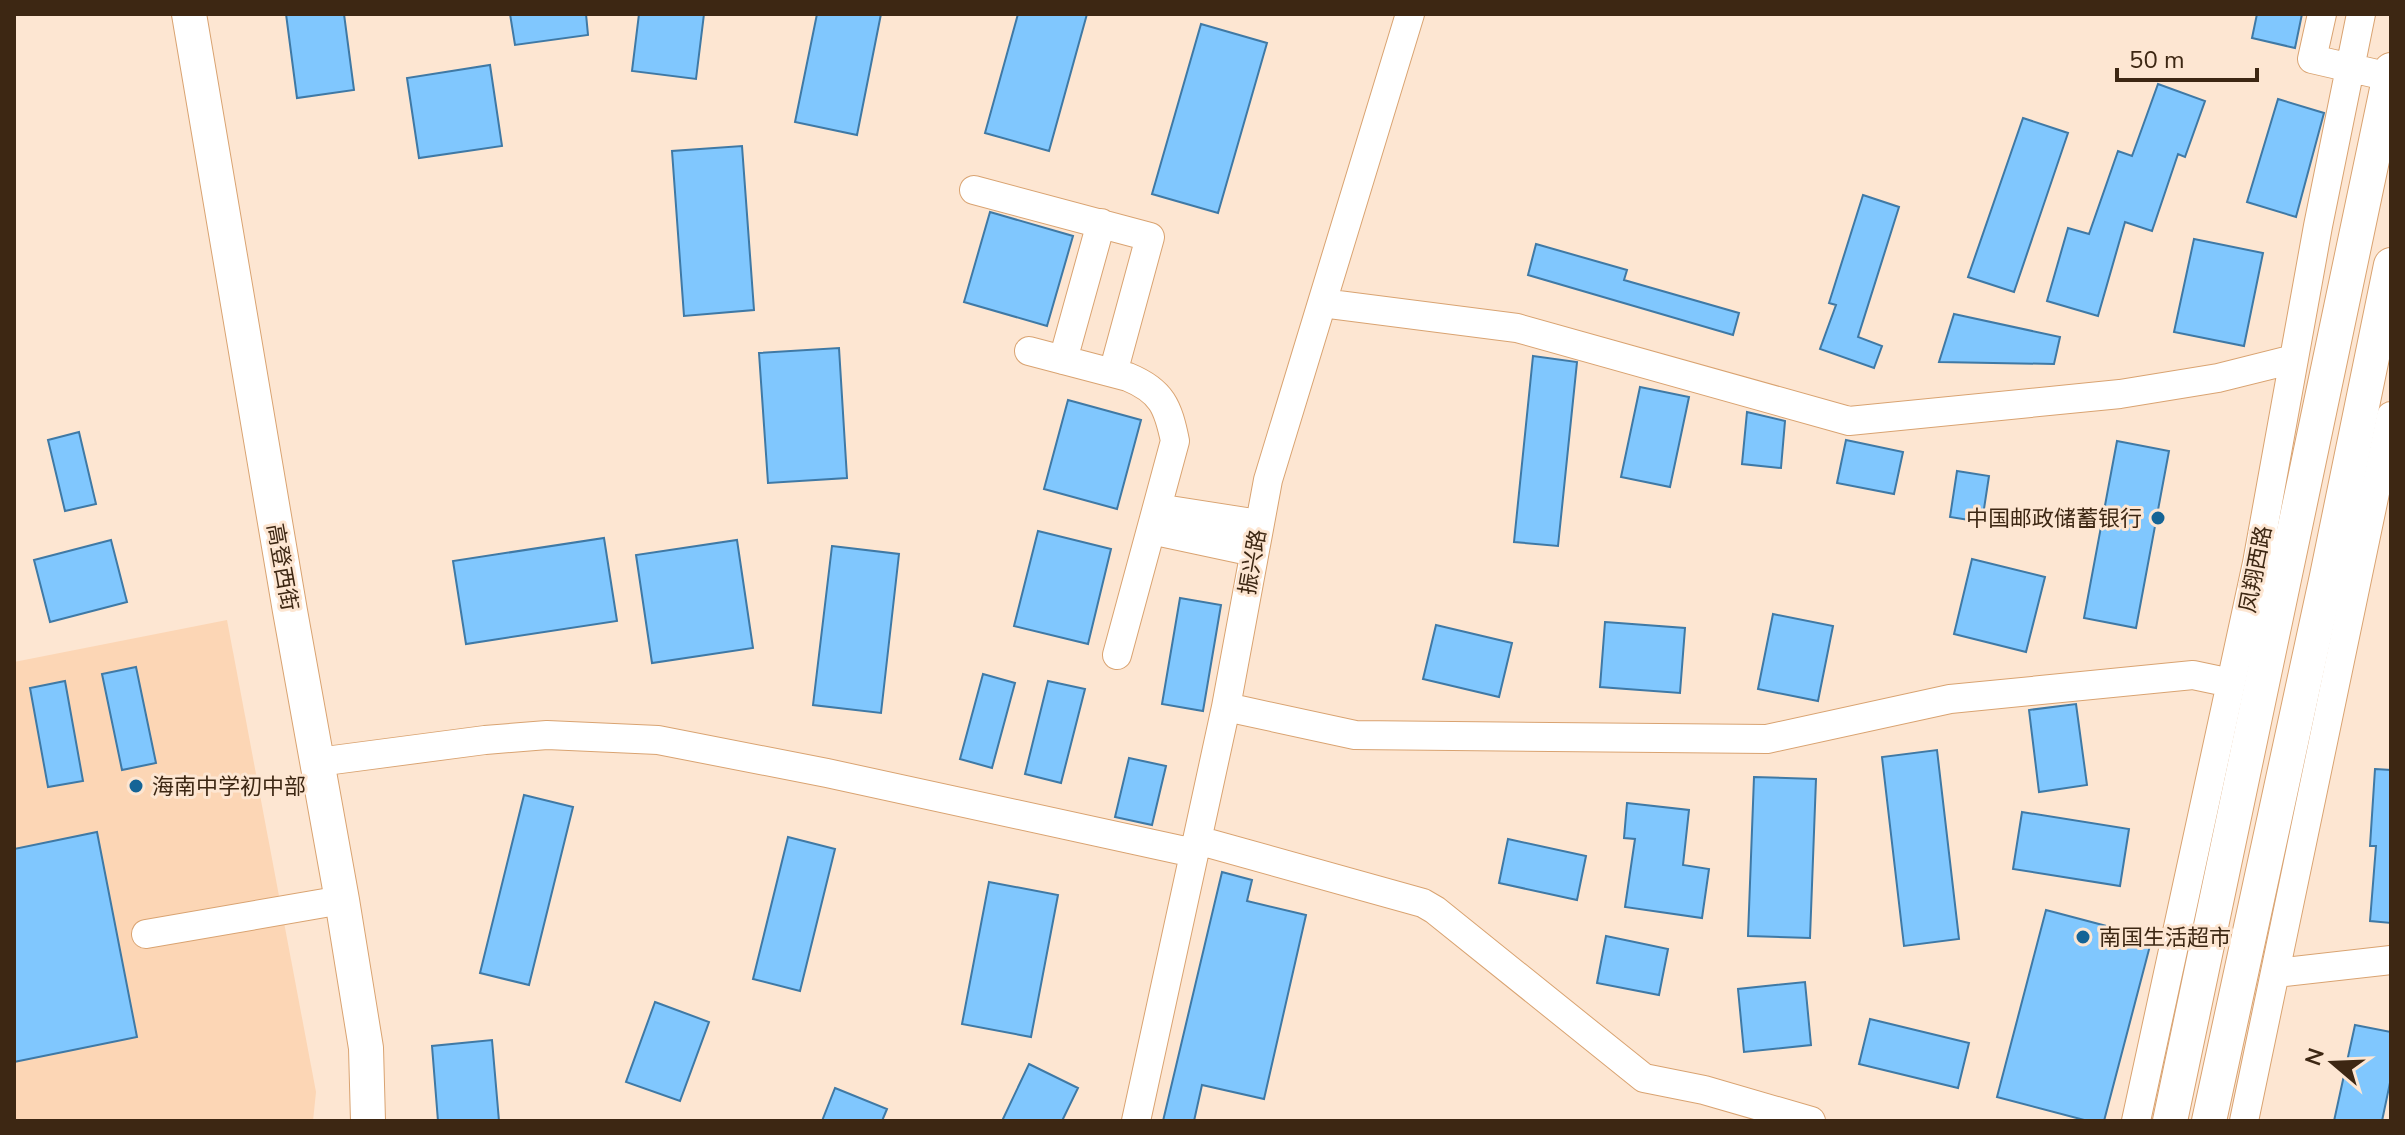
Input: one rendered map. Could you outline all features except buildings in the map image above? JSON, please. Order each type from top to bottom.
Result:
[{"type":"main road","name":"高登西街","points":[[168,14],[333,901],[366,1048],[368,1121]]},
{"type":"main road","name":"高登西街","points":[[189,14],[318,762],[333,901],[346,1121]]},
{"type":"main road","name":"凤翔西路","points":[[2170,1121],[2390,74]]},
{"type":"main road","points":[[2209,1121],[2391,265]]},
{"type":"street","name":"振兴路","points":[[1136,1121],[1226,707],[1268,480],[1410,14]]},
{"type":"street","points":[[2322,14],[2312,59],[2390,74]]},
{"type":"street","name":"凤翔西路","points":[[2136,1121],[2257,563],[2361,14]]},
{"type":"street","points":[[974,190],[1150,237],[1113,373]]},
{"type":"street","points":[[1063,360],[1101,223]]},
{"type":"street","points":[[1322,303],[1517,328],[1849,421],[2120,394],[2218,378],[2294,359]]},
{"type":"street","points":[[1029,351],[1142,383],[1160,396],[1169,416],[1175,441],[1117,655]]},
{"type":"street","points":[[2244,1121],[2391,416]]},
{"type":"street","points":[[1154,519],[1256,538]]},
{"type":"street","points":[[1226,707],[1355,735],[1767,739],[1950,699],[2193,675],[2231,683]]},
{"type":"street","points":[[318,762],[547,735],[658,740],[1196,847],[1423,903],[1644,1078],[1704,1090],[1811,1121]]},
{"type":"street","points":[[146,934],[333,901]]},
{"type":"street","points":[[2276,973],[2391,960]]},
{"type":"shaded area","name":"海南中学初中部","points":[[227,620],[316,1092],[313,1121],[14,1121],[14,662]]},
{"type":"place","name":"中国邮政储蓄银行","points":[[2158,518]]},
{"type":"place","name":"海南中学初中部","points":[[136,786]]},
{"type":"place","name":"南国生活超市","points":[[2083,937]]}]
